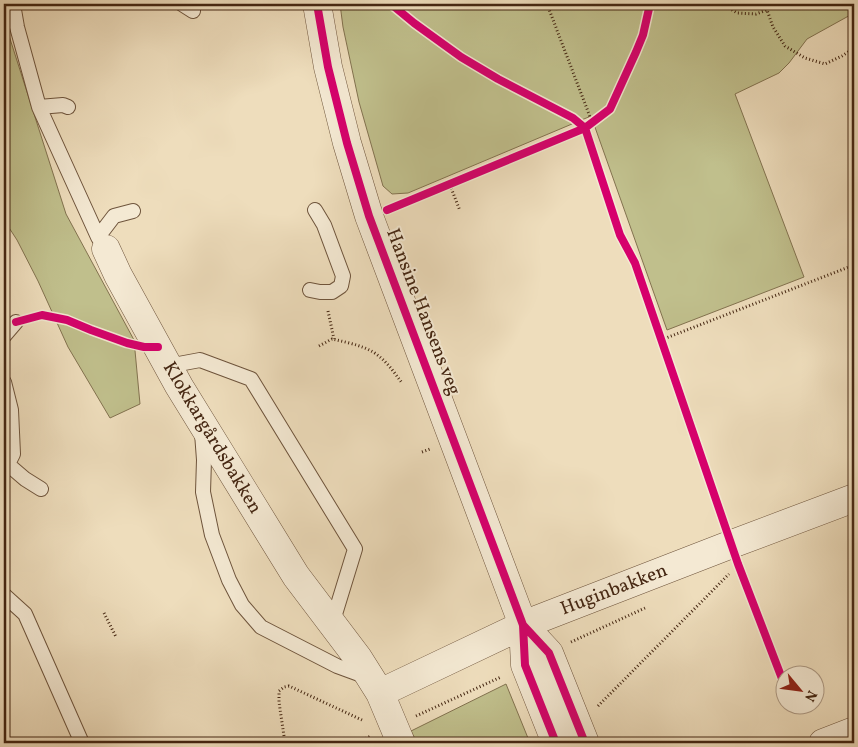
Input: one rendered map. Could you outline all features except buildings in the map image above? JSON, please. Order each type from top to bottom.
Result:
[{"type":"street","name":"Hansine Hansens veg","points":[[317,4],[328,67],[342,124],[369,216],[523,625],[525,665],[556,743]]},
{"type":"street","name":"Klokkargårdsbakken","points":[[102,243],[179,386],[296,576],[358,658],[375,686],[401,743]]},
{"type":"street","name":"Huginbakken","points":[[375,686],[523,625],[735,554],[854,498]]},
{"type":"street","name":"Hansine Hansens veg","points":[[523,625],[548,653],[585,743]]},
{"type":"street","points":[[823,743],[854,731]]},
{"type":"lane","name":"Klokkargårdsbakken","points":[[13,4],[17,27],[40,107],[102,243]]},
{"type":"lane","points":[[40,107],[63,105],[68,107]]},
{"type":"lane","points":[[310,290],[332,292],[341,286],[344,276],[324,224],[314,210]]},
{"type":"lane","points":[[102,243],[114,216],[133,211]]},
{"type":"lane","points":[[4,336],[16,322]]},
{"type":"lane","points":[[168,366],[200,360],[251,379],[355,549],[332,624]]},
{"type":"lane","points":[[4,382],[11,410],[13,454],[6,462],[25,479],[41,489]]},
{"type":"lane","points":[[202,422],[203,492],[212,535],[229,580],[242,605],[261,627],[375,686]]},
{"type":"lane","points":[[4,595],[25,614],[82,743]]},
{"type":"path","points":[[547,4],[595,120],[584,128]]},
{"type":"path","points":[[723,4],[737,13],[756,14],[767,10],[773,27],[785,46],[805,58],[825,64],[854,49]]},
{"type":"path","points":[[441,188],[459,181]]},
{"type":"path","points":[[450,185],[460,210]]},
{"type":"path","points":[[661,340],[854,265]]},
{"type":"path","points":[[324,292],[334,339]]},
{"type":"path","points":[[658,332],[664,349]]},
{"type":"path","points":[[319,346],[334,339],[373,352],[390,366],[403,384]]},
{"type":"path","points":[[592,713],[735,554]]},
{"type":"path","points":[[104,613],[116,637]]},
{"type":"path","points":[[415,717],[502,676]]},
{"type":"path","points":[[285,743],[279,702],[279,691],[284,687],[289,686],[368,723]]},
{"type":"path","points":[[356,743],[376,734]]},
{"type":"shaded area","points":[[340,4],[854,4],[854,13],[807,39],[779,73],[735,94],[804,277],[667,330],[591,116],[408,193],[392,194],[383,186],[359,102]]},
{"type":"shaded area","points":[[4,20],[66,214],[134,340],[140,404],[110,418],[68,347],[38,281],[17,240],[4,220]]},
{"type":"shaded area","points":[[506,684],[530,743],[417,743],[411,731]]},
{"type":"cycle path","points":[[317,4],[328,67],[347,143],[369,216],[523,625],[525,665],[556,743]]},
{"type":"cycle path","points":[[391,4],[461,57],[498,79],[573,118],[585,128],[620,235],[635,263],[738,564],[776,664]]},
{"type":"cycle path","points":[[387,210],[585,128],[610,109],[643,35],[650,4]]},
{"type":"cycle path","points":[[16,322],[42,315],[67,320],[127,343],[144,347],[158,347]]},
{"type":"cycle path","points":[[523,625],[549,653],[585,743]]}]
